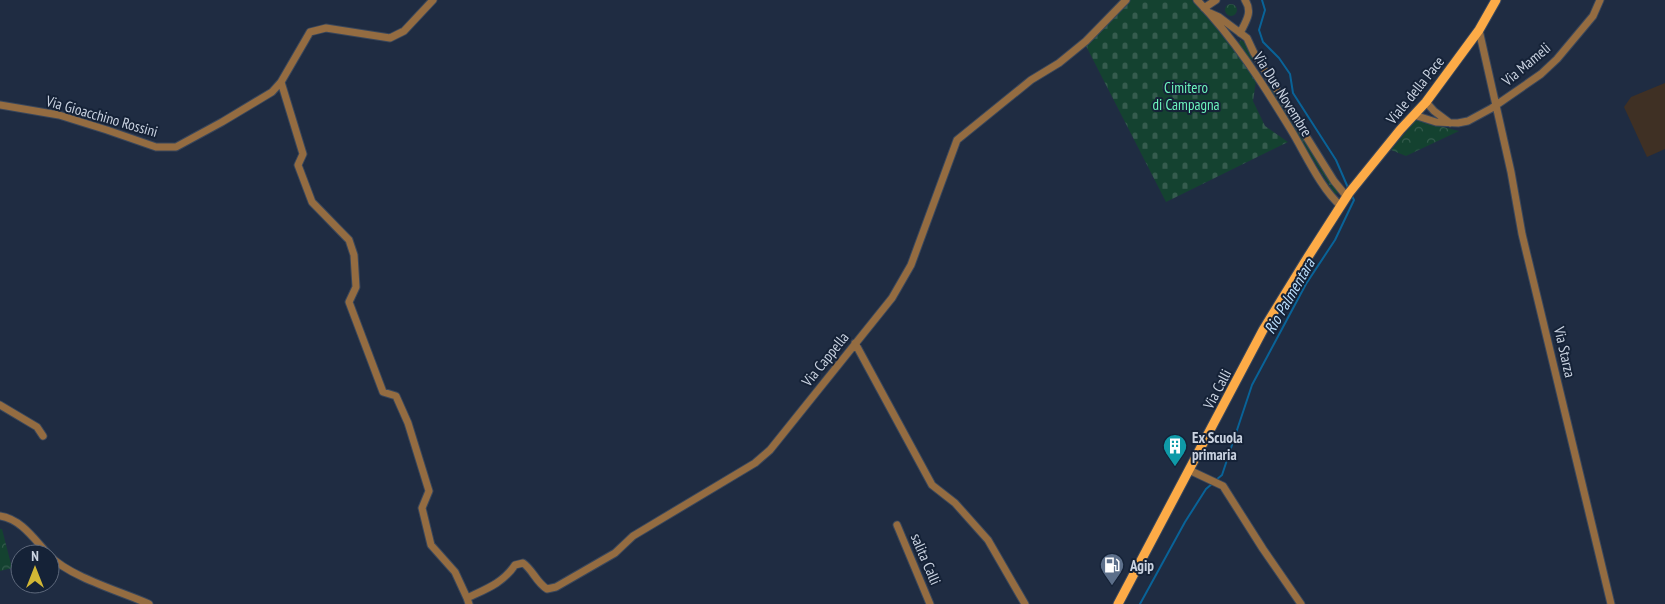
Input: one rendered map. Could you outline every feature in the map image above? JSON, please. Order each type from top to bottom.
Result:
[{"type":"main road","name":"Viale della Pace","points":[[1348,195],[1400,130],[1426,102],[1479,30],[1496,0]]},
{"type":"main road","name":"Via Calli","points":[[1118,604],[1263,330],[1348,195]]},
{"type":"street","name":"Via Gioacchino Rossini","points":[[0,105],[58,115],[156,147],[176,147],[272,92],[281,82],[310,32],[326,28],[390,38],[404,31],[433,0]]},
{"type":"street","name":"Via Cappella","points":[[468,601],[508,576],[515,565],[523,563],[528,567],[540,585],[546,589],[556,587],[616,553],[633,536],[755,464],[770,450],[892,298],[911,265],[957,140],[1031,80],[1059,63],[1086,41],[1126,0]]},
{"type":"street","name":"Via Due Novembre","points":[[1196,0],[1248,61],[1325,187],[1341,206]]},
{"type":"street","points":[[1207,11],[1216,0]]},
{"type":"street","points":[[1240,33],[1249,14],[1249,8],[1245,0]]},
{"type":"street","name":"Via Mameli","points":[[1414,115],[1436,122],[1468,121],[1497,105],[1541,74],[1557,58],[1593,16],[1600,0]]},
{"type":"street","name":"Via Due Novembre","points":[[1207,11],[1219,17],[1247,38],[1254,53],[1334,181],[1348,195]]},
{"type":"street","name":"Via Starza","points":[[1479,30],[1497,105],[1522,234],[1611,604]]},
{"type":"street","points":[[281,82],[303,154],[298,165],[312,202],[349,240],[354,255],[356,287],[349,302],[383,392],[396,396],[408,423],[429,490],[422,508],[431,545],[455,572],[468,601]]},
{"type":"street","points":[[1426,102],[1434,111],[1450,123]]},
{"type":"street","points":[[855,343],[932,485],[955,503],[988,540],[1025,604]]},
{"type":"street","points":[[0,405],[37,427],[43,436]]},
{"type":"street","points":[[1189,470],[1223,486],[1301,604]]},
{"type":"street","points":[[0,516],[10,517],[22,526],[39,544]]},
{"type":"street","name":"salita Calli","points":[[897,525],[930,604]]},
{"type":"street","points":[[60,565],[74,573],[149,604]]},
{"type":"shaded area","points":[[1665,83],[1665,149],[1647,157],[1624,107],[1631,97]]},
{"type":"green space","name":"Cimitero di Campagna","points":[[1128,0],[1192,0],[1252,72],[1256,81],[1253,101],[1265,126],[1288,142],[1166,202],[1085,44]]},
{"type":"green space","points":[[1229,4],[1233,4],[1237,10],[1233,16],[1229,16],[1225,12],[1225,8]]},
{"type":"green space","points":[[1241,40],[1247,44],[1258,65],[1244,53],[1238,43]]},
{"type":"green space","points":[[1270,85],[1338,193],[1335,194],[1268,88]]},
{"type":"green space","points":[[1416,120],[1459,131],[1406,156],[1391,150]]},
{"type":"green space","points":[[0,529],[2,529],[10,560],[10,568],[0,571]]},
{"type":"waterway","name":"Rio Palmentara","points":[[1262,0],[1265,10],[1259,30],[1263,42],[1279,58],[1290,74],[1293,93],[1336,160],[1349,190]]},
{"type":"waterway","name":"Rio Palmentara","points":[[1216,480],[1222,475],[1252,385],[1306,284],[1335,240],[1354,200],[1352,196]]},
{"type":"waterway","name":"Rio Palmentara","points":[[1140,604],[1185,522],[1206,489],[1213,483]]},
{"type":"place","name":"Ex Scuola primaria","points":[[1175,467]]},
{"type":"place","name":"Agip","points":[[1112,586]]}]
